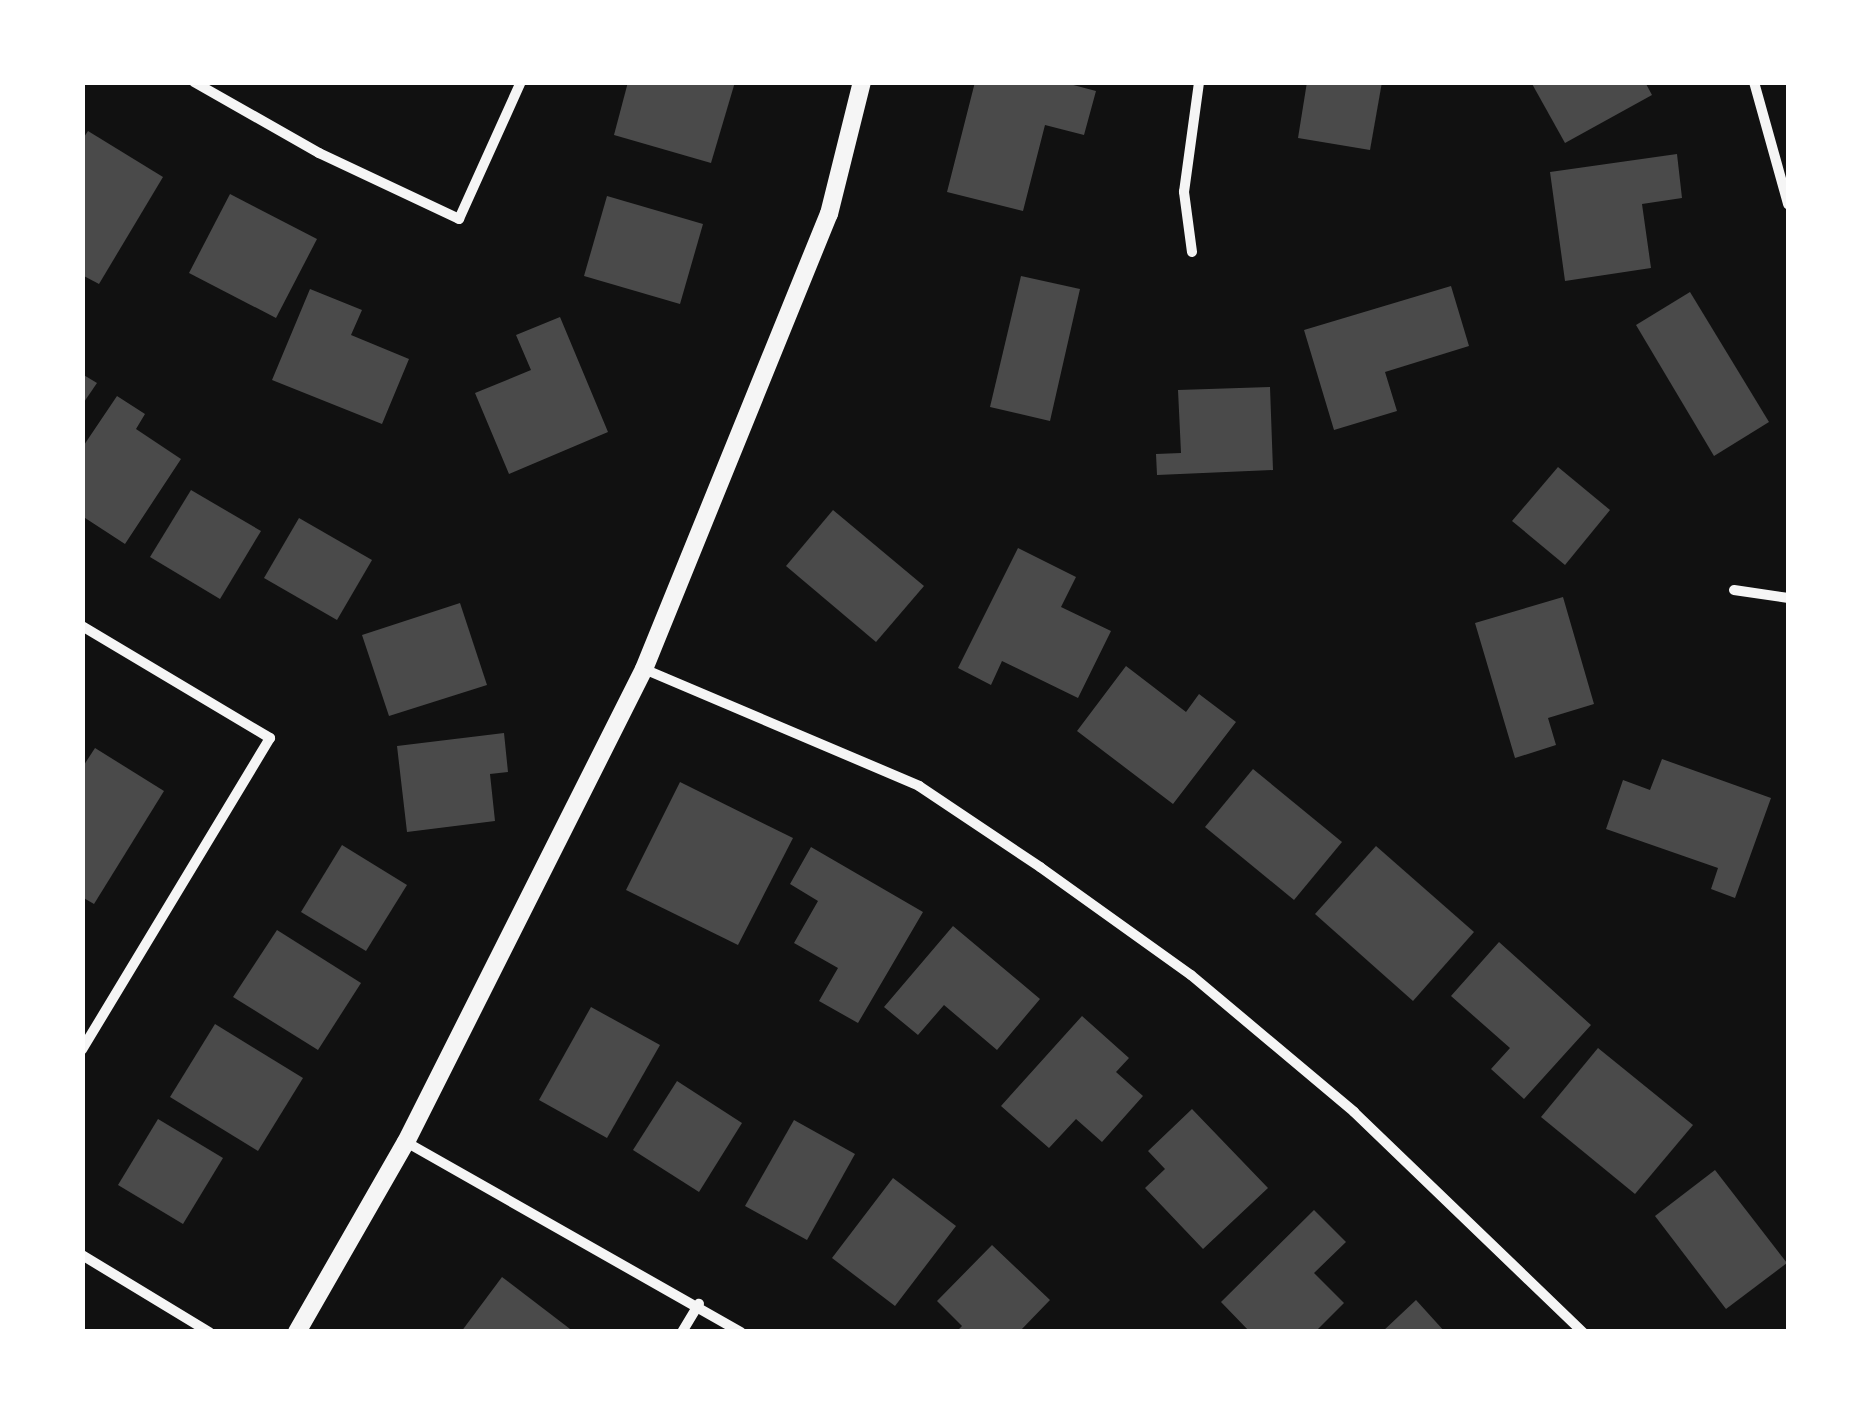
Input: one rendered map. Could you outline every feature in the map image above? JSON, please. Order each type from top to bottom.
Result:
[{"type":"street","points":[[194,82],[320,153],[459,219],[521,82]]},
{"type":"street","points":[[297,1332],[406,1142],[535,893],[644,670],[829,214],[862,82]]},
{"type":"street","points":[[1192,252],[1184,192],[1199,82]]},
{"type":"street","points":[[1754,82],[1788,204]]},
{"type":"street","points":[[1734,590],[1788,598]]},
{"type":"street","points":[[82,626],[270,738],[82,1050]]},
{"type":"street","points":[[644,670],[919,786],[1040,868],[1192,976],[1354,1112],[1583,1332]]},
{"type":"street","points":[[406,1142],[699,1304],[742,1332]]},
{"type":"street","points":[[82,1255],[209,1332]]},
{"type":"street","points":[[682,1332],[699,1304]]},
{"type":"building","points":[[628,82],[735,82],[711,163],[614,135]]},
{"type":"building","points":[[975,82],[1062,82],[1096,91],[1084,135],[1045,125],[1023,211],[947,192]]},
{"type":"building","points":[[1307,82],[1382,82],[1370,150],[1298,138]]},
{"type":"building","points":[[1531,82],[1645,82],[1652,95],[1565,143]]},
{"type":"building","points":[[88,131],[163,177],[99,284],[82,275],[82,140]]},
{"type":"building","points":[[1677,154],[1682,198],[1642,204],[1651,268],[1565,281],[1550,172]]},
{"type":"building","points":[[230,194],[317,239],[276,318],[189,273]]},
{"type":"building","points":[[607,196],[703,224],[680,304],[584,276]]},
{"type":"building","points":[[1021,276],[1080,289],[1050,421],[990,407]]},
{"type":"building","points":[[1451,286],[1469,346],[1385,372],[1397,411],[1334,430],[1304,330]]},
{"type":"building","points":[[310,289],[362,310],[351,335],[409,359],[382,424],[272,380]]},
{"type":"building","points":[[1690,292],[1769,422],[1714,456],[1636,325]]},
{"type":"building","points":[[560,317],[608,432],[509,474],[475,393],[531,370],[516,335]]},
{"type":"building","points":[[82,374],[97,383],[82,405]]},
{"type":"building","points":[[1270,387],[1273,470],[1157,475],[1156,454],[1181,453],[1178,390]]},
{"type":"building","points":[[117,396],[145,414],[136,429],[181,459],[125,544],[82,516],[82,448]]},
{"type":"building","points":[[1558,467],[1610,510],[1565,565],[1512,521]]},
{"type":"building","points":[[191,490],[261,531],[220,599],[150,557]]},
{"type":"building","points":[[833,510],[924,586],[876,642],[786,566]]},
{"type":"building","points":[[299,518],[372,560],[337,620],[264,578]]},
{"type":"building","points":[[1018,548],[1076,577],[1061,607],[1111,631],[1078,698],[1002,661],[991,685],[958,668]]},
{"type":"building","points":[[1563,597],[1594,704],[1548,718],[1556,745],[1515,758],[1475,623]]},
{"type":"building","points":[[460,603],[487,685],[389,716],[362,635]]},
{"type":"building","points":[[1126,666],[1186,712],[1199,694],[1236,722],[1173,804],[1077,731]]},
{"type":"building","points":[[504,733],[508,772],[490,774],[495,821],[407,832],[397,746]]},
{"type":"building","points":[[95,748],[164,791],[94,904],[82,897],[82,768]]},
{"type":"building","points":[[1662,759],[1771,798],[1735,898],[1711,889],[1718,868],[1606,829],[1623,780],[1650,790]]},
{"type":"building","points":[[1253,769],[1342,842],[1294,900],[1205,827]]},
{"type":"building","points":[[680,782],[793,838],[738,945],[626,890]]},
{"type":"building","points":[[342,845],[407,885],[366,951],[301,912]]},
{"type":"building","points":[[1376,846],[1474,932],[1413,1001],[1315,914]]},
{"type":"building","points":[[811,847],[923,912],[858,1023],[819,1001],[838,968],[794,943],[818,901],[790,884]]},
{"type":"building","points":[[953,926],[1040,999],[997,1050],[944,1005],[918,1035],[884,1007]]},
{"type":"building","points":[[277,930],[361,983],[318,1050],[233,997]]},
{"type":"building","points":[[1499,942],[1591,1025],[1524,1099],[1491,1069],[1510,1048],[1451,996]]},
{"type":"building","points":[[591,1007],[660,1045],[607,1138],[539,1100]]},
{"type":"building","points":[[1082,1016],[1129,1058],[1116,1072],[1143,1096],[1102,1142],[1076,1119],[1049,1148],[1001,1106]]},
{"type":"building","points":[[215,1024],[303,1078],[258,1151],[170,1097]]},
{"type":"building","points":[[1598,1048],[1693,1125],[1635,1194],[1541,1117]]},
{"type":"building","points":[[677,1081],[742,1123],[699,1192],[633,1150]]},
{"type":"building","points":[[1192,1109],[1268,1188],[1203,1249],[1145,1188],[1165,1169],[1148,1151]]},
{"type":"building","points":[[158,1119],[223,1158],[183,1224],[118,1185]]},
{"type":"building","points":[[794,1120],[855,1154],[807,1240],[745,1206]]},
{"type":"building","points":[[1715,1170],[1787,1263],[1726,1309],[1655,1216]]},
{"type":"building","points":[[893,1178],[956,1226],[895,1306],[832,1258]]},
{"type":"building","points":[[1314,1210],[1346,1242],[1314,1273],[1344,1303],[1315,1332],[1250,1332],[1221,1302]]},
{"type":"building","points":[[992,1245],[1050,1300],[1019,1332],[956,1332],[962,1326],[937,1301]]},
{"type":"building","points":[[502,1277],[574,1332],[461,1332]]},
{"type":"building","points":[[1416,1300],[1445,1332],[1382,1332]]}]
